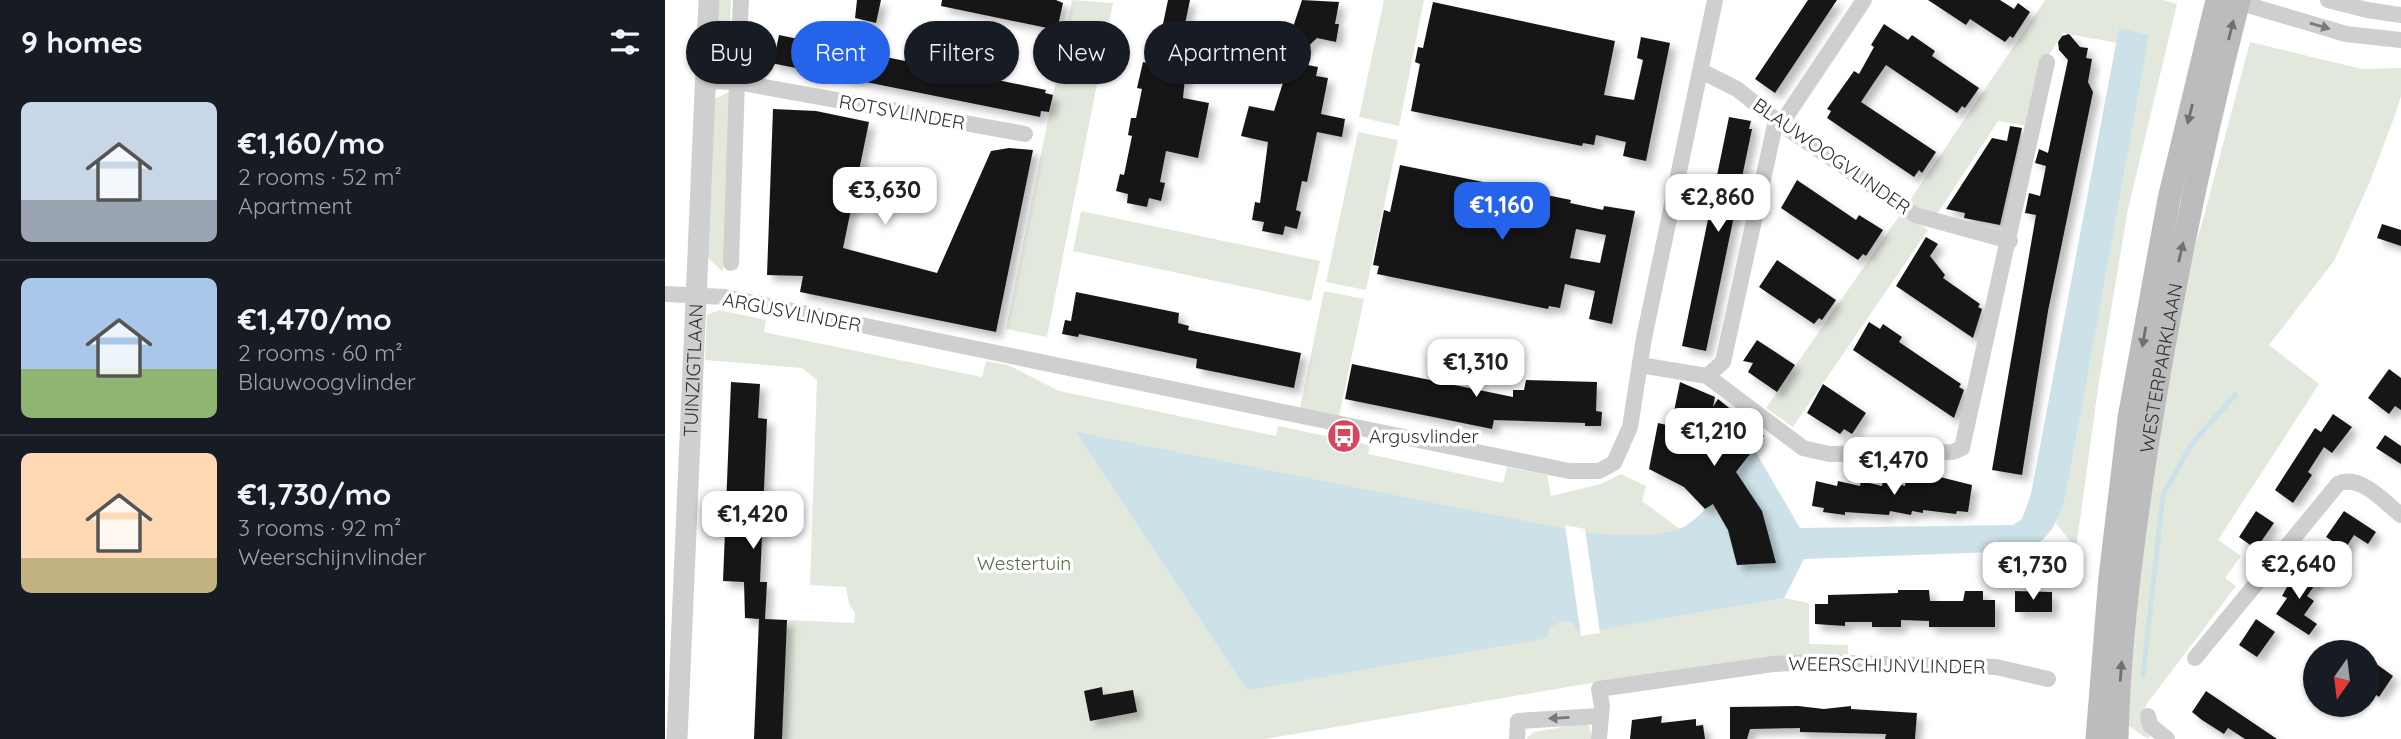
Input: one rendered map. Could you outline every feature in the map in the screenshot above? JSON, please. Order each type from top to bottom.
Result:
[{"type":"main road","name":"WESTERPARKLAAN","points":[[2097,739],[2110,577],[2129,418],[2169,199],[2231,0]]},
{"type":"main road","name":"WESTERPARKLAAN","points":[[2117,739],[2130,559],[2177,267],[2231,0]]},
{"type":"street","name":"TUINZIGTLAAN","points":[[708,21],[709,0]]},
{"type":"street","points":[[740,21],[741,0]]},
{"type":"street","name":"ARGUSVLINDER","points":[[665,294],[725,297],[1293,416],[1586,473],[1599,471],[1614,463],[1630,427],[1640,365],[1715,0]]},
{"type":"street","points":[[1707,376],[1723,362],[1779,122],[1864,0]]},
{"type":"street","points":[[2231,0],[2346,34],[2401,40]]},
{"type":"street","points":[[2328,0],[2401,15]]},
{"type":"street","points":[[1640,365],[1707,376],[1803,448],[1829,454],[1953,452],[1962,448],[2010,241],[2047,62]]},
{"type":"street","name":"BLAUWOOGVLINDER","points":[[1701,71],[1737,89],[1779,122],[1915,215],[2010,241]]},
{"type":"street","name":"TUINZIGTLAAN","points":[[677,739],[706,84]]},
{"type":"street","points":[[731,263],[737,84]]},
{"type":"street","name":"ROTSVLINDER","points":[[748,84],[1025,134]]},
{"type":"street","points":[[2196,658],[2338,484],[2344,481],[2356,482],[2401,516]]},
{"type":"street","name":"WEERSCHIJNVLINDER","points":[[1600,716],[1599,689],[1773,664],[1812,662],[1996,667],[2048,680]]},
{"type":"street","points":[[1517,739],[1518,721],[1600,716],[1599,739]]},
{"type":"street","points":[[2147,716],[2150,725],[2167,739]]},
{"type":"green space","points":[[715,0],[731,0],[730,21],[714,21]]},
{"type":"green space","points":[[1072,0],[1113,3],[1109,21],[1068,21]]},
{"type":"green space","points":[[1384,0],[1424,0],[1399,126],[1359,117]]},
{"type":"green space","points":[[2045,0],[2163,0],[2177,4],[2128,209],[2098,388],[2076,549],[2056,523],[2066,494],[2124,168],[2119,28],[2117,43],[2063,33],[2036,75],[2042,81],[2032,127],[1998,121],[1935,217],[1908,203]]},
{"type":"green space","points":[[2250,42],[2362,69],[2401,68],[2401,96],[2369,184],[2334,261],[2269,345],[2319,384],[2218,540],[2241,556],[2225,578],[2236,586],[2146,705],[2144,718],[2151,734],[2148,739],[2123,722],[2136,562],[2173,320],[2204,216]]},
{"type":"green space","points":[[1055,84],[1097,84],[1047,337],[1006,329]]},
{"type":"green space","points":[[731,91],[723,272],[706,256],[712,100]]},
{"type":"green space","points":[[1358,132],[1398,140],[1366,290],[1326,282]]},
{"type":"green space","points":[[1081,211],[1320,261],[1311,301],[1073,251]]},
{"type":"green space","points":[[1902,212],[1928,230],[1793,427],[1766,408]]},
{"type":"green space","points":[[1324,291],[1364,299],[1339,416],[1300,408]]},
{"type":"green space","name":"Westertuin","points":[[719,310],[766,320],[764,332],[982,377],[986,361],[1008,365],[1059,391],[1276,436],[1278,426],[1370,445],[1368,454],[1503,483],[1507,467],[1547,475],[1551,496],[1601,484],[1621,474],[1646,486],[1642,501],[1680,529],[1692,613],[1784,598],[1809,603],[1809,644],[1848,645],[1848,657],[1764,658],[1579,685],[1265,739],[782,739],[787,620],[854,623],[855,613],[849,604],[846,587],[810,585],[817,380],[802,368],[705,360],[707,315]]},
{"type":"green space","points":[[1580,724],[1589,725],[1592,739],[1526,739],[1534,732]]},
{"type":"shaded area","points":[[2119,28],[2149,35],[2066,494],[2060,513],[2047,535],[2024,551],[1804,559],[1784,598],[1579,633],[1573,623],[1564,620],[1550,627],[1548,638],[1247,690],[1076,432],[1585,533],[1645,535],[1679,529],[1709,505],[1754,449],[1800,528],[2013,525],[2022,519],[2031,494]]},
{"type":"pier","points":[[1565,525],[1585,529],[1600,633],[1581,636]]},
{"type":"building","points":[[857,0],[881,0],[876,21],[855,18]]},
{"type":"building","points":[[942,0],[1056,0],[1063,3],[1059,21],[1033,21],[1033,25],[941,6]]},
{"type":"building","points":[[1168,0],[1190,0],[1186,21],[1164,21]]},
{"type":"building","points":[[1302,0],[1339,2],[1335,24],[1339,24],[1336,42],[1317,38],[1311,44],[1311,21],[1295,21]]},
{"type":"building","points":[[1808,0],[1837,0],[1775,93],[1755,79]]},
{"type":"building","points":[[1928,0],[2000,0],[2014,9],[2018,3],[2030,12],[2013,38],[2010,36],[2005,42],[1970,19],[1966,25]]},
{"type":"building","points":[[1433,2],[1615,41],[1604,95],[1634,100],[1643,60],[1637,58],[1641,37],[1670,43],[1646,161],[1623,156],[1626,142],[1596,135],[1594,145],[1583,143],[1582,146],[1411,111],[1420,64],[1415,62],[1418,47],[1423,48]]},
{"type":"building","points":[[1884,24],[1908,40],[1912,35],[1935,51],[1932,56],[1979,88],[1965,108],[1962,106],[1957,113],[1886,65],[1861,102],[1936,152],[1922,173],[1919,170],[1914,177],[1827,118],[1831,111],[1827,109],[1854,71],[1859,74],[1874,47],[1871,45]]},
{"type":"building","points":[[2069,34],[2080,47],[2088,48],[2086,58],[2092,59],[2088,82],[2093,92],[2048,311],[2022,475],[1992,470],[2036,215],[2025,213],[2029,193],[2040,196],[2046,166],[2035,163],[2039,149],[2048,153],[2068,60],[2059,50],[2058,42],[2062,36]]},
{"type":"building","points":[[779,35],[791,37],[791,67],[777,64]]},
{"type":"building","points":[[890,58],[904,61],[904,84],[1017,84],[1046,90],[1045,93],[1053,95],[1049,112],[1041,111],[1040,117],[876,84],[890,84]]},
{"type":"building","points":[[1143,62],[1144,84],[1184,84],[1183,98],[1209,103],[1198,158],[1166,151],[1160,182],[1165,183],[1161,201],[1149,198],[1147,207],[1127,203],[1128,194],[1116,191],[1120,174],[1124,175],[1132,136],[1128,135],[1131,118],[1136,118],[1142,89],[1137,88]]},
{"type":"building","points":[[1311,66],[1318,67],[1316,76],[1328,78],[1321,114],[1345,119],[1342,137],[1317,132],[1307,182],[1302,181],[1296,210],[1301,212],[1297,229],[1285,226],[1283,235],[1262,231],[1264,222],[1252,220],[1255,202],[1260,203],[1268,142],[1241,136],[1249,106],[1274,111],[1283,84],[1311,84]]},
{"type":"building","points":[[773,109],[816,111],[869,122],[843,248],[937,273],[991,151],[1009,148],[1033,150],[996,332],[800,292],[803,276],[767,275]]},
{"type":"building","points":[[1729,117],[1751,121],[1749,129],[1752,129],[1706,351],[1682,346]]},
{"type":"building","points":[[2010,126],[2022,128],[2000,225],[1964,218],[1965,213],[1946,209],[1992,138],[2007,141]]},
{"type":"building","points":[[1400,165],[1571,200],[1570,203],[1603,210],[1604,206],[1635,211],[1612,324],[1589,319],[1595,291],[1565,284],[1560,308],[1549,306],[1548,309],[1377,274],[1379,266],[1373,265],[1384,210],[1390,212]],"holes":[[[1576,229],[1606,235],[1600,263],[1570,258]]]},
{"type":"building","points":[[1797,180],[1856,220],[1859,215],[1883,230],[1866,256],[1863,254],[1858,260],[1781,208]]},
{"type":"building","points":[[2382,224],[2401,230],[2401,246],[2377,238]]},
{"type":"building","points":[[1926,237],[1938,244],[1930,256],[1945,275],[1943,278],[1980,304],[1978,307],[1982,309],[1973,338],[1896,286]]},
{"type":"building","points":[[1777,260],[1836,300],[1822,320],[1819,318],[1814,324],[1759,287]]},
{"type":"building","points":[[1076,292],[1179,313],[1178,323],[1189,326],[1188,330],[1301,353],[1294,388],[1196,368],[1197,359],[1079,334],[1078,337],[1062,334],[1065,320],[1071,321]]},
{"type":"building","points":[[1869,322],[1880,329],[1883,324],[1902,337],[1899,342],[1961,384],[1959,387],[1964,390],[1954,418],[1853,350]]},
{"type":"building","points":[[1757,340],[1795,365],[1777,392],[1748,372],[1753,363],[1743,361]]},
{"type":"building","points":[[1352,364],[1513,397],[1513,390],[1524,390],[1526,380],[1597,382],[1596,411],[1602,412],[1601,426],[1494,420],[1492,429],[1345,399]]},
{"type":"building","points":[[2389,369],[2401,378],[2401,410],[2395,406],[2389,414],[2368,398]]},
{"type":"building","points":[[731,382],[760,384],[758,418],[767,419],[760,582],[767,582],[765,619],[787,620],[782,739],[754,739],[759,619],[745,618],[744,582],[723,581]]},
{"type":"building","points":[[1680,382],[1715,397],[1713,407],[1718,399],[1764,436],[1736,472],[1762,511],[1776,563],[1737,565],[1728,530],[1713,504],[1705,509],[1684,487],[1649,469],[1658,423],[1671,426]]},
{"type":"building","points":[[1823,384],[1866,413],[1852,434],[1844,429],[1840,434],[1807,413]]},
{"type":"building","points":[[2333,414],[2352,427],[2332,453],[2324,447],[2308,472],[2312,475],[2293,503],[2275,490],[2315,428],[2321,432]]},
{"type":"building","points":[[2385,435],[2401,446],[2401,464],[2376,448]]},
{"type":"building","points":[[1914,476],[1928,480],[1936,476],[1972,485],[1968,512],[1957,511],[1956,514],[1923,510],[1923,513],[1912,511],[1911,515],[1890,511],[1889,515],[1845,512],[1845,515],[1823,512],[1824,508],[1812,506],[1816,481],[1837,486],[1838,481],[1860,486],[1861,481],[1882,486],[1883,480],[1905,486],[1906,480]]},
{"type":"building","points":[[2256,511],[2274,523],[2256,549],[2239,537]]},
{"type":"building","points":[[2344,511],[2376,532],[2368,544],[2354,535],[2345,549],[2326,537]]},
{"type":"building","points":[[2298,567],[2319,579],[2307,596],[2314,601],[2304,615],[2317,624],[2309,635],[2276,614],[2287,598],[2282,596]]},
{"type":"building","points":[[1898,590],[1929,590],[1930,601],[1963,601],[1965,591],[1983,591],[1983,600],[1995,600],[1995,627],[1929,627],[1929,621],[1901,620],[1901,627],[1872,627],[1872,622],[1845,622],[1845,626],[1815,624],[1815,604],[1828,604],[1828,595],[1898,593]]},
{"type":"building","points":[[2015,591],[2052,592],[2052,612],[2015,612]]},
{"type":"building","points":[[2256,619],[2275,632],[2257,657],[2239,645]]},
{"type":"building","points":[[2380,667],[2393,676],[2380,696]]},
{"type":"building","points":[[1102,687],[1103,695],[1133,690],[1137,712],[1090,721],[1084,691]]},
{"type":"building","points":[[2206,691],[2277,739],[2245,739],[2228,728],[2224,734],[2202,720],[2192,712]]},
{"type":"building","points":[[1798,706],[1824,709],[1851,706],[1851,709],[1917,713],[1915,739],[1885,739],[1886,734],[1800,732],[1800,728],[1750,729],[1747,739],[1730,739],[1730,707]]},
{"type":"building","points":[[1662,716],[1661,723],[1696,719],[1696,726],[1703,725],[1705,739],[1630,739],[1632,720]]},
{"type":"waterway","points":[[2143,676],[2163,495],[2191,445],[2235,395]]},
{"type":"place","name":"Argusvlinder","points":[[1344,436]]}]
